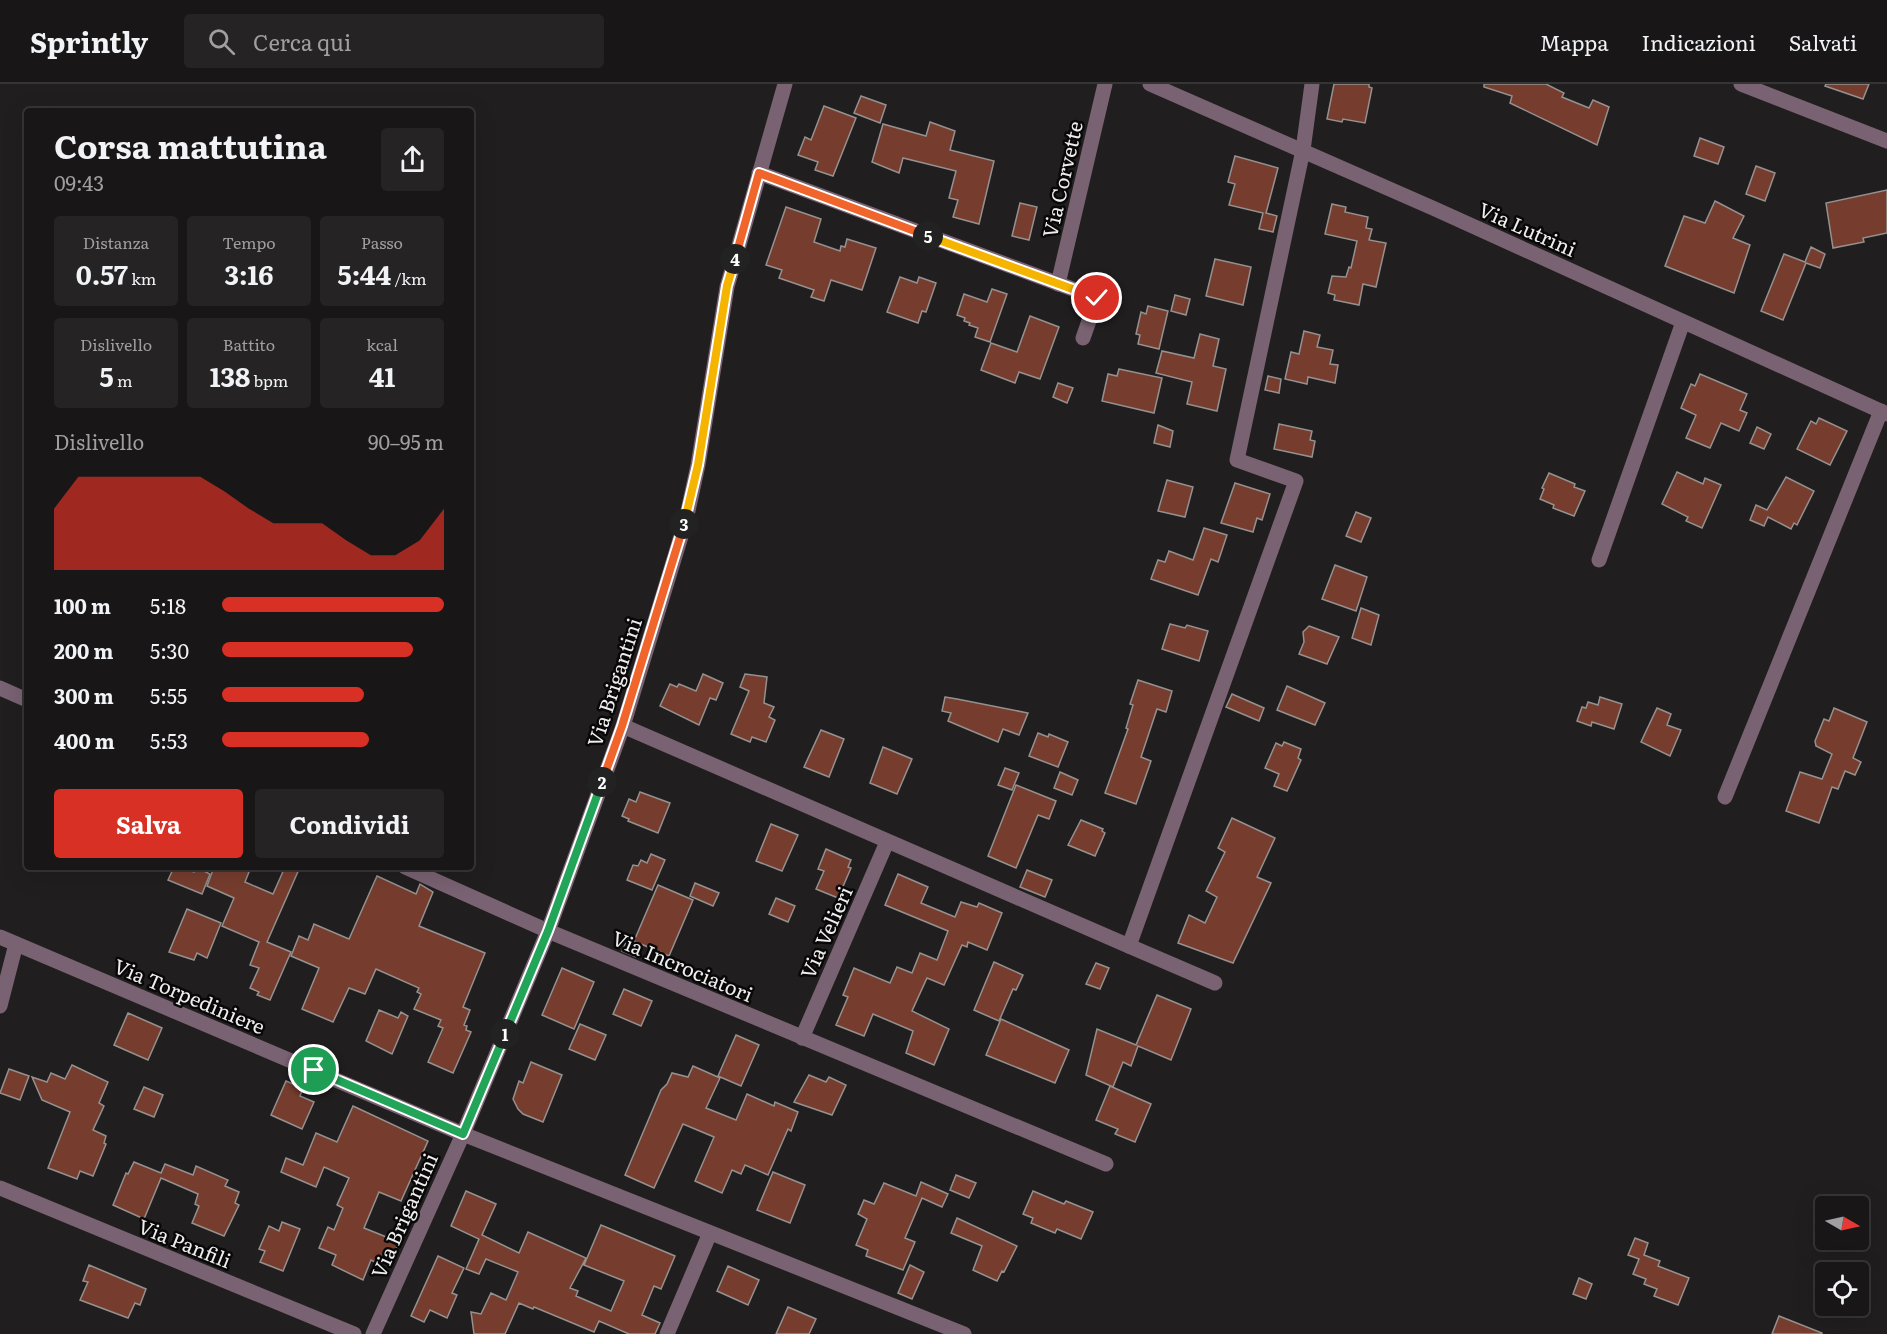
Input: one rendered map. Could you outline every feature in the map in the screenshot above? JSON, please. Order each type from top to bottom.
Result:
[{"type":"street","name":"Via Brigantini","points":[[373,1334],[463,1134],[548,931],[622,726],[686,519],[698,465],[727,286],[785,84]]},
{"type":"street","name":"Via Corvette","points":[[1058,284],[1105,84]]},
{"type":"street","name":"Via Lutrini","points":[[1150,84],[1303,150],[1884,413]]},
{"type":"street","points":[[1129,946],[1296,481],[1237,460],[1303,150],[1312,84]]},
{"type":"street","points":[[1741,84],[1887,141]]},
{"type":"street","points":[[759,173],[1097,298],[1083,338]]},
{"type":"street","points":[[1599,560],[1683,322]]},
{"type":"street","points":[[1725,797],[1884,413]]},
{"type":"street","points":[[0,688],[24,699]]},
{"type":"street","points":[[622,726],[1215,983]]},
{"type":"street","name":"Via Velieri","points":[[802,1038],[887,842]]},
{"type":"street","name":"Via Incrociatori","points":[[412,870],[548,931],[1106,1164]]},
{"type":"street","name":"Via Torpediniere","points":[[0,937],[463,1134],[963,1334]]},
{"type":"street","points":[[0,1005],[16,944]]},
{"type":"street","name":"Via Panfili","points":[[0,1188],[354,1334]]},
{"type":"street","points":[[666,1334],[710,1233]]},
{"type":"building","points":[[1334,84],[1369,84],[1372,88],[1365,123],[1327,119]]},
{"type":"building","points":[[1484,84],[1546,84],[1564,93],[1562,97],[1589,108],[1593,100],[1609,107],[1597,145],[1510,103],[1512,96],[1484,87]]},
{"type":"building","points":[[1826,84],[1869,84],[1863,99],[1825,86]]},
{"type":"building","points":[[861,96],[886,105],[880,123],[854,113]]},
{"type":"building","points":[[824,106],[856,118],[833,176],[815,170],[818,162],[798,155],[805,137],[811,140]]},
{"type":"building","points":[[930,122],[955,131],[950,150],[994,161],[979,224],[953,217],[958,200],[949,198],[956,171],[903,158],[899,173],[872,162],[883,124],[926,136]]},
{"type":"building","points":[[1700,138],[1724,147],[1718,164],[1694,156]]},
{"type":"building","points":[[1235,156],[1278,168],[1266,213],[1277,216],[1273,232],[1259,229],[1263,213],[1229,205],[1235,184],[1228,182]]},
{"type":"building","points":[[1756,166],[1775,173],[1765,201],[1746,194]]},
{"type":"building","points":[[1887,190],[1887,233],[1863,238],[1864,242],[1833,248],[1826,203]]},
{"type":"building","points":[[1715,201],[1744,216],[1733,238],[1750,245],[1734,293],[1665,266],[1684,216],[1705,223]]},
{"type":"building","points":[[1020,203],[1037,207],[1029,240],[1012,236]]},
{"type":"building","points":[[1332,204],[1346,207],[1345,212],[1368,217],[1366,228],[1372,229],[1369,240],[1386,243],[1376,287],[1363,284],[1359,305],[1334,300],[1335,295],[1328,293],[1332,276],[1346,277],[1349,267],[1351,268],[1357,241],[1325,234]]},
{"type":"building","points":[[786,207],[821,219],[814,242],[840,251],[841,246],[845,247],[847,239],[876,248],[862,290],[831,280],[824,301],[811,297],[814,290],[779,278],[782,270],[766,265]]},
{"type":"building","points":[[1811,247],[1825,254],[1820,268],[1806,263],[1783,320],[1761,311],[1784,254],[1805,262]]},
{"type":"building","points":[[1215,259],[1251,267],[1243,305],[1206,296]]},
{"type":"building","points":[[900,277],[917,283],[919,277],[936,283],[926,312],[922,311],[918,323],[887,312]]},
{"type":"building","points":[[992,289],[1007,294],[990,342],[975,337],[978,328],[969,325],[970,323],[964,321],[965,318],[957,315],[964,294],[987,302]]},
{"type":"building","points":[[1175,295],[1190,299],[1186,315],[1171,311]]},
{"type":"building","points":[[1148,306],[1168,311],[1159,349],[1138,344],[1140,335],[1136,334],[1141,312],[1146,314]]},
{"type":"building","points":[[1030,316],[1059,327],[1040,379],[1019,372],[1015,383],[981,370],[991,343],[1017,352]]},
{"type":"building","points":[[1304,331],[1320,335],[1317,347],[1333,350],[1330,364],[1338,365],[1335,383],[1308,377],[1307,384],[1285,379],[1291,352],[1299,354]]},
{"type":"building","points":[[1200,334],[1219,339],[1213,366],[1226,369],[1217,411],[1187,404],[1192,382],[1156,373],[1162,351],[1194,358]]},
{"type":"building","points":[[1119,369],[1162,378],[1154,413],[1102,401],[1108,374],[1117,376]]},
{"type":"building","points":[[1700,374],[1747,394],[1740,410],[1747,413],[1739,431],[1721,423],[1710,448],[1686,438],[1696,415],[1681,408],[1691,384],[1695,386]]},
{"type":"building","points":[[1268,376],[1281,379],[1279,393],[1265,390]]},
{"type":"building","points":[[1058,383],[1073,388],[1067,403],[1053,397]]},
{"type":"building","points":[[1819,418],[1847,431],[1830,465],[1797,449],[1811,421],[1816,424]]},
{"type":"building","points":[[1279,424],[1312,431],[1310,440],[1315,441],[1312,457],[1274,449]]},
{"type":"building","points":[[1158,425],[1173,431],[1170,447],[1154,443]]},
{"type":"building","points":[[1757,427],[1771,434],[1764,449],[1750,443]]},
{"type":"building","points":[[1677,472],[1703,484],[1705,478],[1721,485],[1702,528],[1686,521],[1688,517],[1662,504]]},
{"type":"building","points":[[1549,473],[1585,491],[1574,516],[1553,508],[1554,505],[1540,499]]},
{"type":"building","points":[[1786,477],[1814,491],[1797,525],[1794,523],[1791,529],[1768,517],[1764,526],[1750,520],[1756,505],[1767,510]]},
{"type":"building","points":[[1167,480],[1193,487],[1185,517],[1158,511]]},
{"type":"building","points":[[1235,483],[1270,494],[1262,520],[1257,518],[1253,532],[1221,523]]},
{"type":"building","points":[[1356,512],[1371,518],[1361,542],[1346,536]]},
{"type":"building","points":[[1204,528],[1227,535],[1218,562],[1211,559],[1198,595],[1151,579],[1158,560],[1165,562],[1169,551],[1193,560]]},
{"type":"building","points":[[1335,565],[1367,577],[1356,611],[1322,599]]},
{"type":"building","points":[[1361,608],[1379,615],[1371,645],[1352,638]]},
{"type":"building","points":[[1170,624],[1185,628],[1187,625],[1208,631],[1199,661],[1162,649]]},
{"type":"building","points":[[1309,626],[1339,637],[1327,664],[1299,654],[1304,642],[1303,632]]},
{"type":"building","points":[[703,674],[723,683],[716,700],[710,698],[699,725],[660,706],[670,684],[677,687],[679,684],[696,691]]},
{"type":"building","points":[[745,674],[767,677],[764,703],[774,707],[769,717],[775,720],[766,742],[752,737],[750,742],[731,734],[749,691],[740,687]]},
{"type":"building","points":[[1138,680],[1172,691],[1166,712],[1157,709],[1141,757],[1151,761],[1136,804],[1105,793],[1128,729],[1126,728],[1133,705],[1130,704]]},
{"type":"building","points":[[1287,686],[1325,703],[1315,725],[1277,710]]},
{"type":"building","points":[[1232,694],[1264,708],[1259,721],[1226,707]]},
{"type":"building","points":[[945,697],[1028,713],[1019,735],[1003,729],[998,742],[948,721],[951,713],[942,711]]},
{"type":"building","points":[[1600,697],[1622,704],[1614,729],[1592,722],[1591,726],[1577,721],[1582,707],[1586,708],[1588,702],[1598,705]]},
{"type":"building","points":[[1657,708],[1671,714],[1667,725],[1681,730],[1670,756],[1641,742]]},
{"type":"building","points":[[1834,708],[1867,722],[1853,758],[1861,762],[1855,775],[1845,771],[1838,789],[1832,787],[1819,823],[1786,811],[1800,772],[1822,779],[1832,754],[1816,746],[1815,741],[1824,719],[1829,721]]},
{"type":"building","points":[[821,730],[844,739],[829,777],[804,767]]},
{"type":"building","points":[[1038,733],[1048,737],[1049,734],[1068,742],[1058,767],[1029,756]]},
{"type":"building","points":[[1284,742],[1301,749],[1298,758],[1301,760],[1287,791],[1274,786],[1279,774],[1265,768],[1276,743],[1282,746]]},
{"type":"building","points":[[883,747],[912,759],[897,794],[870,783]]},
{"type":"building","points":[[1005,768],[1019,773],[1012,790],[998,785]]},
{"type":"building","points":[[1060,772],[1078,780],[1072,795],[1054,788]]},
{"type":"building","points":[[1016,785],[1056,801],[1049,819],[1038,815],[1016,868],[988,856]]},
{"type":"building","points":[[640,792],[670,803],[658,833],[628,821],[629,819],[622,816],[629,799],[636,802]]},
{"type":"building","points":[[1232,818],[1275,838],[1257,877],[1271,883],[1233,963],[1178,943],[1189,915],[1205,923],[1217,897],[1206,891],[1225,852],[1218,848]]},
{"type":"building","points":[[1081,820],[1103,829],[1105,833],[1095,856],[1068,845]]},
{"type":"building","points":[[771,824],[798,835],[782,871],[756,861]]},
{"type":"building","points":[[826,849],[851,860],[848,867],[851,868],[838,898],[816,889],[824,871],[818,869]]},
{"type":"building","points":[[651,854],[665,860],[652,890],[627,880],[633,865],[638,866],[641,860],[647,863]]},
{"type":"building","points":[[173,870],[194,872],[202,870],[210,874],[202,894],[168,880]]},
{"type":"building","points":[[213,870],[250,870],[245,882],[273,894],[284,870],[299,870],[267,942],[291,952],[270,1000],[257,995],[259,992],[250,988],[259,968],[250,965],[259,942],[222,926],[234,898],[207,886]]},
{"type":"building","points":[[1027,870],[1052,880],[1045,897],[1020,887]]},
{"type":"building","points":[[898,874],[928,887],[921,903],[955,917],[961,902],[977,907],[979,903],[1002,913],[987,950],[968,942],[967,947],[962,945],[944,985],[927,978],[912,1011],[949,1029],[934,1065],[906,1053],[913,1031],[873,1014],[864,1036],[836,1025],[848,997],[843,995],[854,968],[890,983],[897,967],[912,973],[920,953],[937,960],[948,931],[885,905]]},
{"type":"building","points":[[377,876],[416,894],[420,884],[433,892],[419,926],[485,953],[463,1007],[470,1010],[464,1025],[467,1026],[466,1030],[471,1032],[453,1073],[428,1062],[443,1028],[438,1026],[441,1020],[414,1009],[421,994],[417,992],[419,988],[376,969],[365,994],[349,988],[333,1022],[302,1009],[319,968],[291,956],[299,936],[308,940],[314,924],[349,939]]},
{"type":"building","points":[[695,883],[719,893],[713,906],[690,896]]},
{"type":"building","points":[[658,885],[693,900],[669,956],[634,941]]},
{"type":"building","points":[[776,898],[795,906],[788,922],[769,914]]},
{"type":"building","points":[[187,909],[221,923],[207,958],[197,953],[194,960],[169,952]]},
{"type":"building","points":[[627,940],[641,946],[636,957],[622,951]]},
{"type":"building","points":[[994,962],[1023,975],[1016,990],[1013,989],[999,1021],[974,1010]]},
{"type":"building","points":[[1096,963],[1109,968],[1100,989],[1086,984]]},
{"type":"building","points":[[562,968],[594,982],[574,1029],[542,1015]]},
{"type":"building","points":[[624,989],[652,1001],[641,1026],[613,1014]]},
{"type":"building","points":[[1157,995],[1191,1009],[1171,1060],[1138,1046],[1131,1066],[1123,1062],[1113,1087],[1086,1075],[1097,1029],[1136,1045]]},
{"type":"building","points":[[379,1010],[398,1018],[401,1012],[408,1016],[392,1054],[366,1041]]},
{"type":"building","points":[[128,1013],[162,1028],[148,1060],[114,1045]]},
{"type":"building","points":[[1001,1019],[1069,1050],[1055,1083],[986,1055]]},
{"type":"building","points":[[580,1024],[606,1035],[595,1060],[569,1049]]},
{"type":"building","points":[[736,1035],[759,1045],[741,1086],[718,1076]]},
{"type":"building","points":[[531,1062],[562,1075],[543,1122],[523,1114],[513,1099],[519,1081],[523,1083]]},
{"type":"building","points":[[72,1065],[108,1082],[99,1103],[104,1106],[93,1130],[106,1136],[104,1143],[106,1144],[93,1176],[80,1171],[77,1179],[48,1168],[70,1112],[42,1100],[32,1077],[47,1082],[51,1073],[65,1079]]},
{"type":"building","points":[[693,1066],[720,1078],[706,1108],[736,1120],[747,1094],[774,1106],[775,1102],[798,1112],[791,1131],[788,1129],[768,1175],[745,1165],[741,1174],[732,1170],[722,1193],[695,1181],[714,1137],[683,1124],[654,1188],[625,1175],[661,1090],[672,1073],[688,1077]]},
{"type":"building","points":[[9,1069],[29,1076],[20,1100],[0,1093]]},
{"type":"building","points":[[809,1075],[826,1082],[829,1077],[846,1085],[832,1115],[794,1102]]},
{"type":"building","points":[[286,1081],[303,1088],[300,1096],[314,1102],[302,1129],[271,1115]]},
{"type":"building","points":[[1110,1086],[1151,1104],[1135,1142],[1115,1134],[1118,1129],[1096,1120]]},
{"type":"building","points":[[144,1087],[163,1095],[154,1117],[134,1109]]},
{"type":"building","points":[[353,1106],[428,1141],[401,1201],[379,1192],[364,1228],[399,1242],[391,1262],[381,1258],[379,1264],[371,1260],[363,1280],[332,1265],[336,1255],[319,1248],[328,1227],[334,1230],[343,1208],[337,1205],[349,1178],[324,1167],[316,1187],[281,1172],[286,1158],[303,1165],[316,1133],[337,1142]]},
{"type":"building","points":[[134,1162],[161,1173],[165,1164],[193,1175],[196,1166],[228,1180],[225,1186],[239,1192],[235,1203],[239,1205],[224,1236],[192,1223],[199,1206],[195,1204],[198,1194],[161,1178],[144,1219],[113,1205],[126,1173],[128,1174]]},
{"type":"building","points":[[773,1172],[805,1185],[790,1223],[757,1210]]},
{"type":"building","points":[[956,1175],[976,1183],[969,1198],[950,1190]]},
{"type":"building","points":[[921,1182],[948,1194],[942,1207],[922,1198],[905,1238],[915,1242],[903,1270],[866,1256],[868,1250],[856,1245],[867,1219],[858,1214],[864,1200],[874,1204],[884,1183],[916,1196]]},
{"type":"building","points":[[466,1191],[496,1204],[482,1235],[519,1253],[528,1232],[586,1258],[570,1288],[578,1291],[576,1296],[611,1311],[624,1281],[584,1265],[601,1225],[675,1256],[661,1289],[654,1286],[642,1315],[660,1323],[655,1334],[629,1334],[599,1321],[594,1332],[519,1303],[505,1334],[474,1334],[471,1312],[481,1314],[491,1293],[506,1300],[518,1272],[486,1259],[479,1274],[466,1269],[479,1239],[451,1226]]},
{"type":"building","points":[[1033,1191],[1064,1204],[1066,1201],[1093,1212],[1081,1239],[1057,1229],[1055,1233],[1031,1223],[1033,1218],[1023,1214]]},
{"type":"building","points":[[957,1218],[1017,1246],[997,1281],[973,1270],[982,1246],[951,1233]]},
{"type":"building","points":[[282,1222],[300,1229],[283,1271],[260,1262],[265,1251],[259,1249],[269,1226],[279,1231]]},
{"type":"building","points":[[1635,1238],[1648,1243],[1644,1255],[1660,1261],[1658,1266],[1689,1278],[1678,1305],[1654,1296],[1657,1289],[1644,1284],[1646,1279],[1633,1274],[1639,1259],[1628,1255]]},
{"type":"building","points":[[438,1256],[464,1268],[452,1293],[457,1295],[447,1318],[430,1310],[424,1322],[411,1316]]},
{"type":"building","points":[[89,1265],[146,1289],[140,1305],[135,1303],[128,1318],[80,1300],[88,1282],[83,1281]]},
{"type":"building","points":[[910,1265],[924,1272],[912,1299],[898,1293]]},
{"type":"building","points":[[728,1266],[759,1280],[748,1305],[717,1291]]},
{"type":"building","points":[[1579,1278],[1592,1284],[1586,1299],[1573,1294]]},
{"type":"building","points":[[788,1307],[816,1319],[809,1334],[776,1334]]},
{"type":"building","points":[[1779,1316],[1822,1333],[1822,1334],[1772,1334]]},
{"type":"route","points":[[314,1070],[463,1134],[548,931],[622,726],[686,519],[698,465],[727,286],[759,173],[1097,298]]}]
